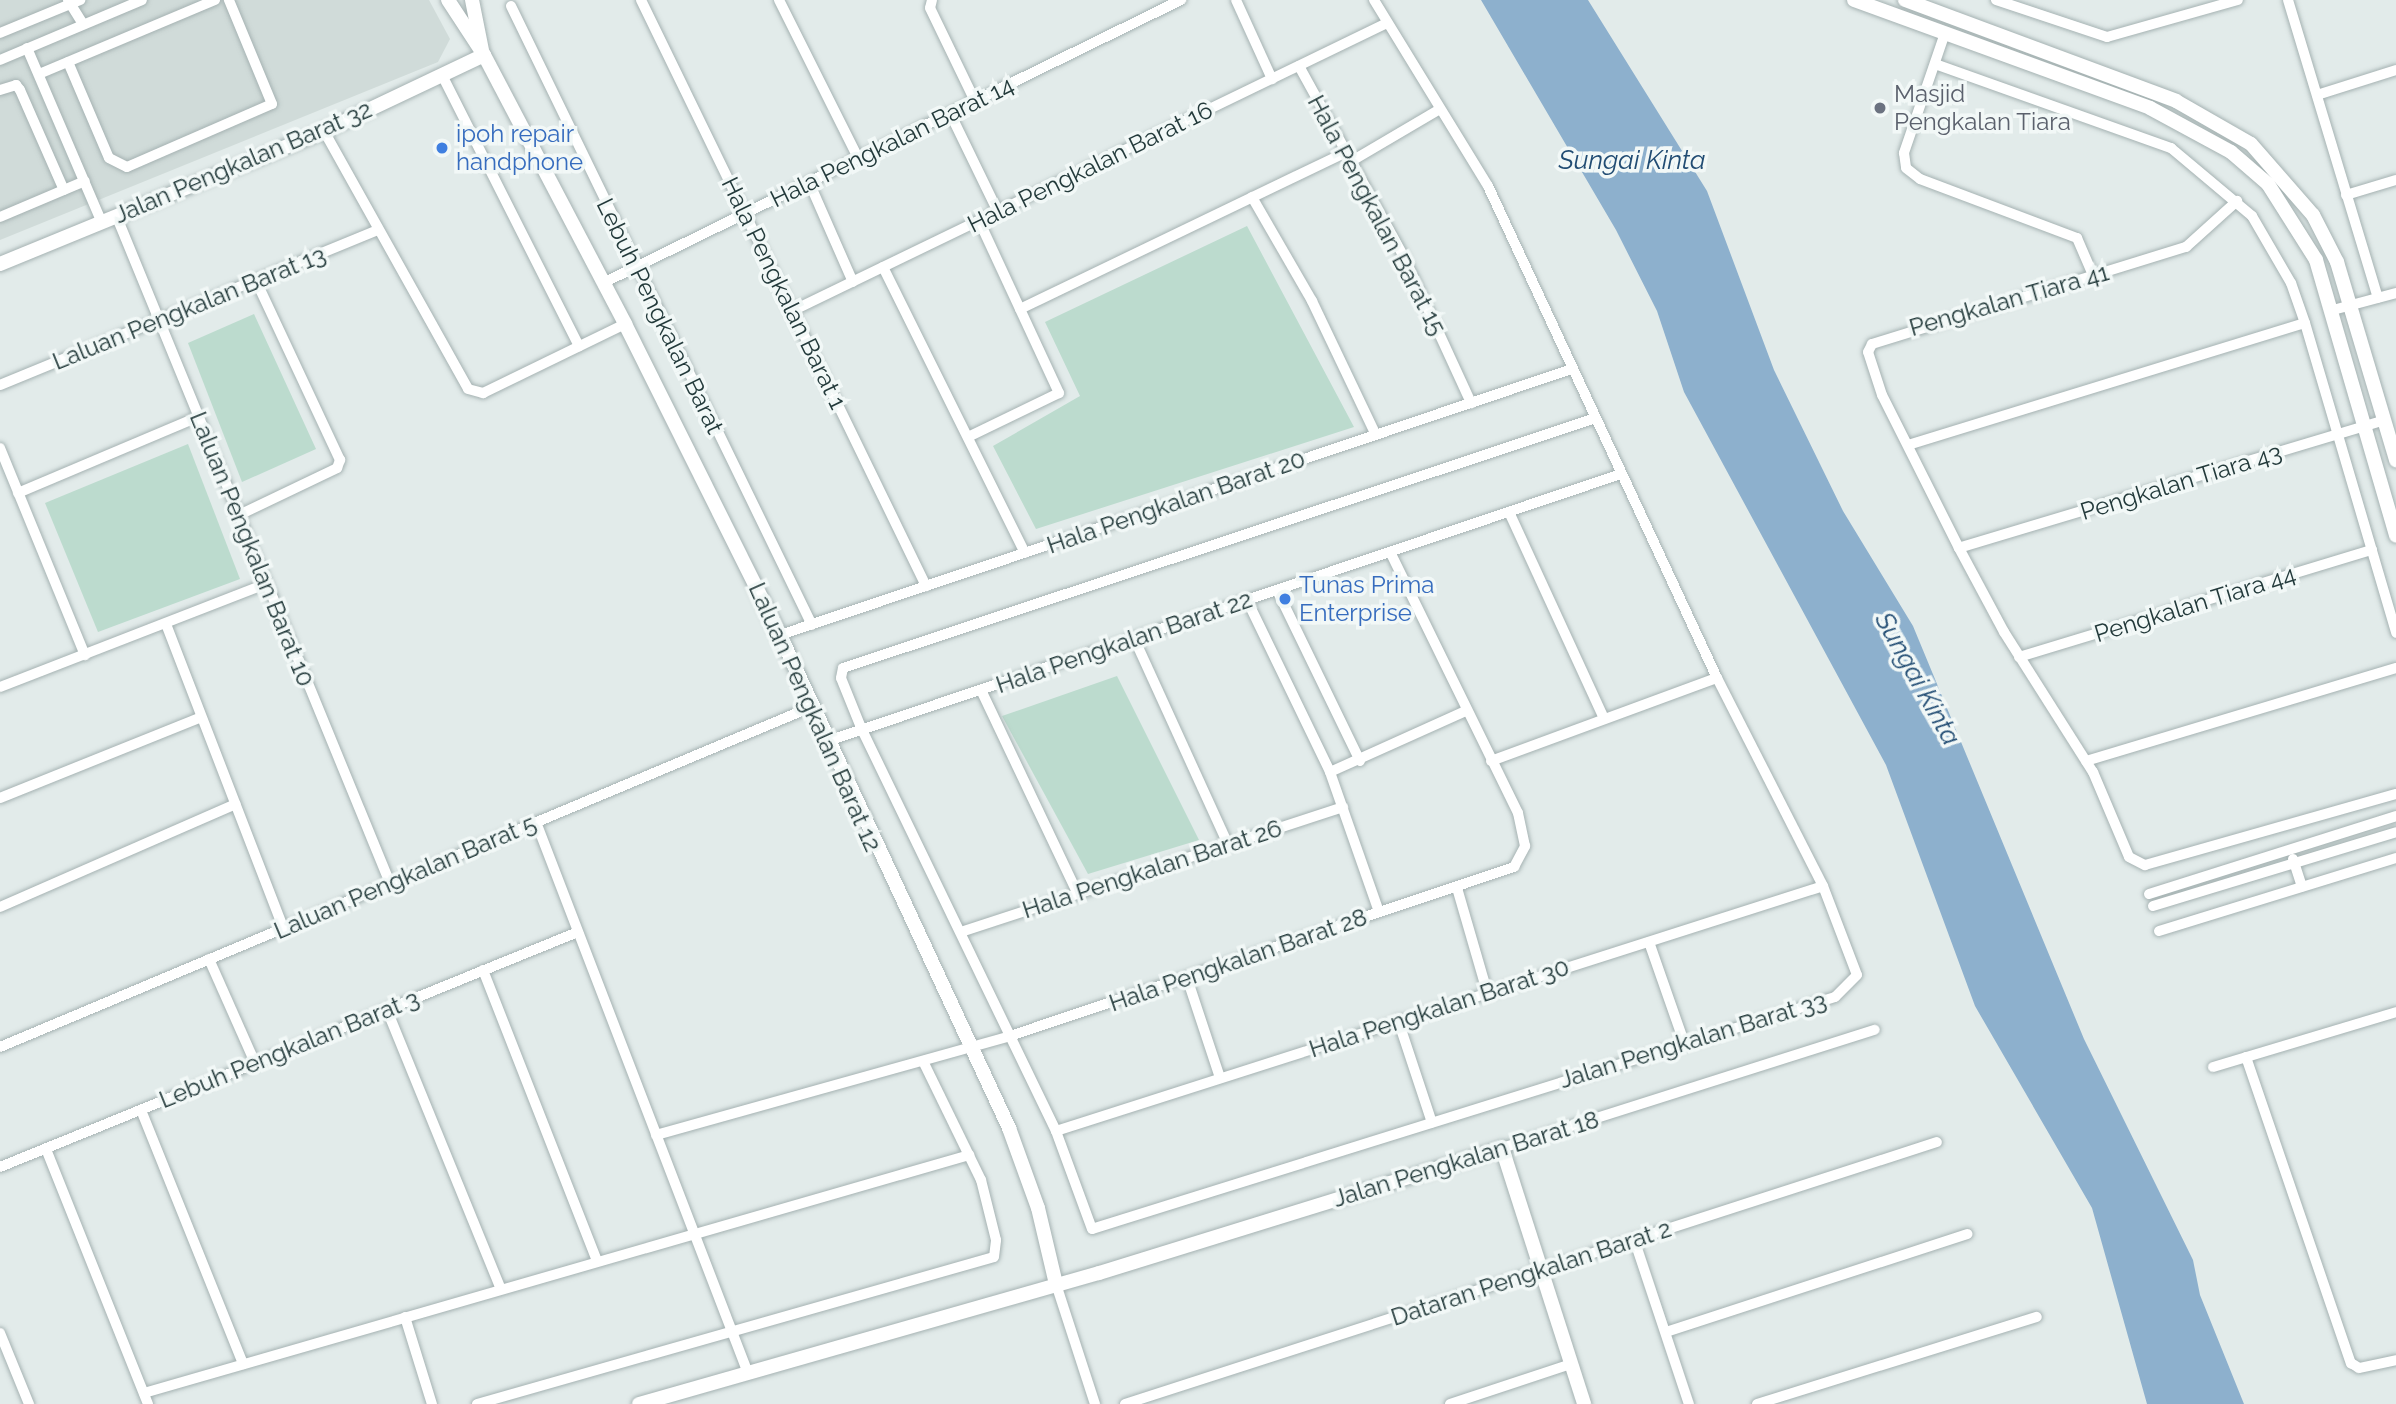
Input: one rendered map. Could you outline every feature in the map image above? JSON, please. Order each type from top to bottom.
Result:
[{"type":"street","points":[[0,60],[142,0]]},
{"type":"street","points":[[39,74],[215,0]]},
{"type":"street","points":[[68,62],[109,158],[127,167],[272,104],[229,0]]},
{"type":"street","name":"Laluan Pengkalan Barat 12","points":[[448,0],[483,53],[625,324],[780,635],[809,708],[970,1047],[1038,1208],[1056,1284],[1096,1404]]},
{"type":"street","name":"Laluan Pengkalan Barat 12","points":[[472,0],[483,53]]},
{"type":"street","name":"Hala Pengkalan Barat 1","points":[[641,0],[926,586]]},
{"type":"street","points":[[779,0],[858,158]]},
{"type":"street","points":[[932,0],[930,8],[975,101]]},
{"type":"street","name":"Hala Pengkalan Barat 14","points":[[603,283],[1181,0]]},
{"type":"street","points":[[1236,0],[1272,79]]},
{"type":"street","name":"Jalan Pengkalan Barat 33","points":[[1056,1130],[1085,1224],[1099,1230],[1850,987],[1857,975],[1823,886],[1717,678],[1488,186],[1374,0]]},
{"type":"street","points":[[1854,0],[2150,108],[2231,152],[2268,184],[2298,224],[2333,310],[2396,536]]},
{"type":"street","points":[[1905,0],[2215,119],[2280,173],[2313,215],[2351,305],[2396,460]]},
{"type":"street","points":[[1996,0],[2107,37],[2238,0]]},
{"type":"street","points":[[2288,0],[2378,298]]},
{"type":"street","points":[[0,33],[73,1],[83,24]]},
{"type":"street","name":"Lebuh Pengkalan Barat","points":[[511,6],[812,625]]},
{"type":"street","name":"Hala Pengkalan Barat 16","points":[[792,311],[1387,23]]},
{"type":"street","points":[[1945,33],[1904,160],[1920,179],[2077,237],[2093,275]]},
{"type":"street","points":[[27,48],[101,221]]},
{"type":"street","name":"Jalan Pengkalan Barat 32","points":[[0,264],[324,131],[483,53]]},
{"type":"street","points":[[1935,64],[2171,148],[2237,201],[2267,234],[2305,323],[2396,633]]},
{"type":"street","name":"Hala Pengkalan Barat 15","points":[[1299,66],[1347,158],[1405,257],[1471,403]]},
{"type":"street","points":[[2317,95],[2396,70]]},
{"type":"street","points":[[442,75],[579,346]]},
{"type":"street","points":[[0,90],[16,85],[20,90],[64,190]]},
{"type":"street","points":[[1020,309],[1252,197],[1347,158],[1440,109]]},
{"type":"street","points":[[950,113],[998,212]]},
{"type":"street","points":[[324,131],[377,230],[394,249],[468,389],[483,393],[625,324]]},
{"type":"street","points":[[2346,195],[2396,180]]},
{"type":"street","points":[[0,217],[85,181]]},
{"type":"street","points":[[809,182],[853,282]]},
{"type":"street","points":[[1252,197],[1312,301],[1376,435]]},
{"type":"street","name":"Pengkalan Tiara 41","points":[[2237,201],[2186,247],[1872,344],[1868,352],[1882,395],[1959,548],[2018,657],[2085,761],[2117,817],[2129,857],[2145,865],[2396,794]]},
{"type":"street","name":"Laluan Pengkalan Barat 10","points":[[116,215],[390,883]]},
{"type":"street","points":[[968,437],[1059,393],[979,221]]},
{"type":"street","name":"Laluan Pengkalan Barat 13","points":[[0,385],[158,320],[257,283],[377,230]]},
{"type":"street","points":[[883,267],[1025,553]]},
{"type":"street","points":[[239,515],[337,468],[340,460],[257,283]]},
{"type":"street","points":[[2333,310],[2396,293]]},
{"type":"street","points":[[1908,445],[2305,323]]},
{"type":"street","name":"Hala Pengkalan Barat 20","points":[[780,635],[1572,369]]},
{"type":"street","points":[[18,493],[198,418]]},
{"type":"street","points":[[1056,1130],[862,730],[841,678],[843,668],[1596,418]]},
{"type":"street","name":"Pengkalan Tiara 43","points":[[1959,548],[2385,420]]},
{"type":"street","points":[[0,448],[85,655]]},
{"type":"street","name":"Hala Pengkalan Barat 22","points":[[825,742],[1621,474]]},
{"type":"street","points":[[1509,512],[1604,716]]},
{"type":"street","name":"Pengkalan Tiara 44","points":[[2018,657],[2372,550]]},
{"type":"street","points":[[1390,552],[1491,761],[1604,716],[1717,678]]},
{"type":"street","points":[[0,687],[266,584]]},
{"type":"street","points":[[1277,590],[1360,761]]},
{"type":"street","points":[[1247,600],[1330,772],[1378,912]]},
{"type":"street","points":[[166,624],[283,928]]},
{"type":"street","points":[[1134,638],[1228,844]]},
{"type":"street","points":[[2085,761],[2396,668]]},
{"type":"street","points":[[981,690],[1077,892]]},
{"type":"street","name":"Laluan Pengkalan Barat 5","points":[[0,1047],[809,708]]},
{"type":"street","points":[[1330,772],[1360,761],[1466,711]]},
{"type":"street","points":[[0,798],[201,717]]},
{"type":"street","name":"Hala Pengkalan Barat 28","points":[[656,1135],[1010,1036],[1378,912],[1506,873],[1520,860],[1523,831],[1491,761]]},
{"type":"street","points":[[0,907],[236,804]]},
{"type":"street","name":"Hala Pengkalan Barat 26","points":[[961,932],[1343,807]]},
{"type":"street","points":[[2149,894],[2396,816]]},
{"type":"street","points":[[536,822],[748,1373]]},
{"type":"street","points":[[2153,906],[2396,832]]},
{"type":"street","points":[[2290,850],[2302,887]]},
{"type":"street","points":[[2159,931],[2396,858]]},
{"type":"street","name":"Hala Pengkalan Barat 30","points":[[1056,1130],[1823,886]]},
{"type":"street","points":[[1457,888],[1487,991]]},
{"type":"street","name":"Lebuh Pengkalan Barat 3","points":[[0,1167],[578,932]]},
{"type":"street","points":[[1649,942],[1684,1042]]},
{"type":"street","points":[[209,959],[255,1063]]},
{"type":"street","points":[[483,971],[597,1261]]},
{"type":"street","points":[[1187,978],[1220,1078]]},
{"type":"street","points":[[387,1010],[501,1289]]},
{"type":"street","points":[[2213,1067],[2394,1013],[2396,1027]]},
{"type":"street","points":[[1398,1020],[1432,1123]]},
{"type":"street","name":"Jalan Pengkalan Barat 18","points":[[639,1404],[1056,1284],[1502,1148],[1875,1030]]},
{"type":"street","points":[[2246,1057],[2351,1363],[2359,1368],[2396,1360]]},
{"type":"street","points":[[478,1404],[984,1264],[994,1257],[996,1240],[970,1155],[923,1061]]},
{"type":"street","points":[[141,1110],[243,1364]]},
{"type":"street","name":"Dataran Pengkalan Barat 2","points":[[1125,1404],[1937,1143]]},
{"type":"street","points":[[1502,1148],[1584,1404]]},
{"type":"street","points":[[46,1149],[146,1399],[243,1364],[970,1155]]},
{"type":"street","points":[[1666,1332],[1967,1234]]},
{"type":"street","points":[[1634,1239],[1689,1404]]},
{"type":"street","points":[[405,1317],[432,1404]]},
{"type":"street","points":[[1757,1404],[2037,1317]]},
{"type":"street","points":[[0,1333],[29,1404]]},
{"type":"street","points":[[1450,1404],[1571,1364]]},
{"type":"shaded area","points":[[0,0],[429,0],[450,39],[438,62],[0,240]]},
{"type":"green space","points":[[1247,226],[1354,427],[1036,529],[993,446],[1080,396],[1045,322]]},
{"type":"green space","points":[[254,314],[316,449],[242,482],[188,343]]},
{"type":"green space","points":[[188,444],[240,579],[98,632],[45,503]]},
{"type":"green space","points":[[1117,676],[1199,840],[1088,874],[1002,716]]},
{"type":"water","name":"Sungai Kinta","points":[[1481,0],[1588,0],[1707,191],[1774,370],[1843,511],[1913,626],[2084,1039],[2193,1260],[2200,1295],[2244,1404],[2147,1404],[2092,1208],[1975,1006],[1886,765],[1684,392],[1657,311],[1616,230]]},
{"type":"place","name":"Masjid Pengkalan Tiara","points":[[1880,108]]},
{"type":"place","name":"ipoh repair handphone","points":[[442,148]]},
{"type":"place","name":"Tunas Prima Enterprise","points":[[1285,599]]}]
